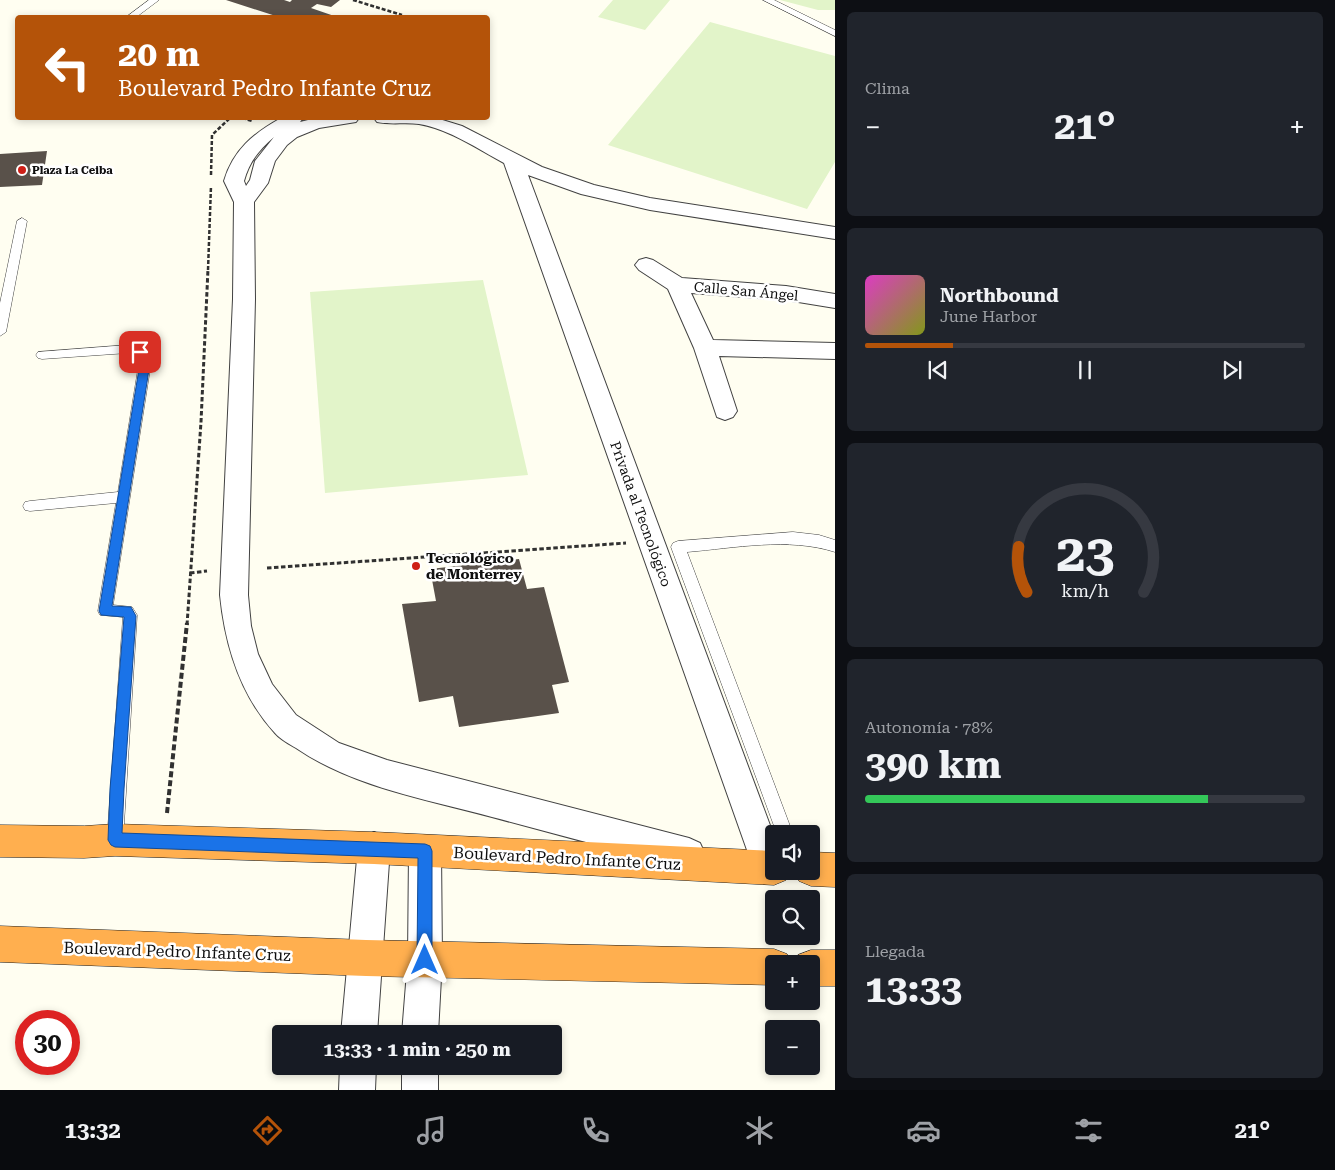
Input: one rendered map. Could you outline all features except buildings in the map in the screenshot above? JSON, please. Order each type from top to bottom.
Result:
[{"type":"highway","name":"Boulevard Pedro Infante Cruz","points":[[0,841],[84,842],[115,840],[374,848],[765,867]]},
{"type":"highway","points":[[820,869],[835,870]]},
{"type":"highway","name":"Boulevard Pedro Infante Cruz","points":[[0,944],[425,960],[765,967]]},
{"type":"highway","points":[[820,968],[835,968]]},
{"type":"street","points":[[291,120],[261,137],[245,155],[238,167],[234,181],[244,202],[244,299],[234,595],[237,626],[244,654],[262,693],[286,725],[330,754],[338,757],[387,774],[735,866]]},
{"type":"street","points":[[244,202],[259,182],[264,163],[274,146],[288,134],[313,124],[338,120]]},
{"type":"street","points":[[426,120],[455,130],[513,160],[562,181],[615,196],[835,233]]},
{"type":"street","name":"Privada al Tecnológico","points":[[513,160],[765,851]]},
{"type":"street","points":[[646,266],[677,285]]},
{"type":"street","name":"Calle San Ángel","points":[[725,411],[704,348],[677,285],[786,293],[835,301]]},
{"type":"street","points":[[704,348],[835,351]]},
{"type":"street","points":[[360,1025],[374,848]]},
{"type":"street","points":[[421,1025],[425,960],[425,851]]},
{"type":"street","points":[[357,1090],[358,1075]]},
{"type":"street","points":[[420,1075],[420,1090]]},
{"type":"lane","points":[[133,15],[154,0]]},
{"type":"lane","points":[[767,0],[835,33]]},
{"type":"lane","points":[[0,332],[22,221]]},
{"type":"lane","points":[[42,355],[128,349],[140,352],[145,363],[105,611],[126,611],[130,616],[115,840]]},
{"type":"lane","points":[[30,506],[123,497]]},
{"type":"lane","points":[[782,825],[678,546],[793,538],[819,541],[835,546]]},
{"type":"path","points":[[354,0],[402,15]]},
{"type":"path","points":[[163,841],[179,720],[200,452],[208,295],[212,135],[228,120]]},
{"type":"path","points":[[267,568],[651,541]]},
{"type":"green space","points":[[613,0],[670,0],[645,30],[598,17]]},
{"type":"green space","points":[[780,0],[835,0],[835,10],[818,10]]},
{"type":"green space","points":[[710,22],[835,56],[835,162],[807,209],[608,145]]},
{"type":"green space","points":[[483,280],[528,475],[325,493],[310,292]]},
{"type":"place","name":"Plaza La Ceiba","points":[[22,170]]},
{"type":"place","name":"Tecnológico de Monterrey","points":[[416,566]]},
{"type":"route","points":[[140,352],[145,363],[105,611],[122,610],[129,612],[130,616],[115,840],[425,851],[425,960]]}]
